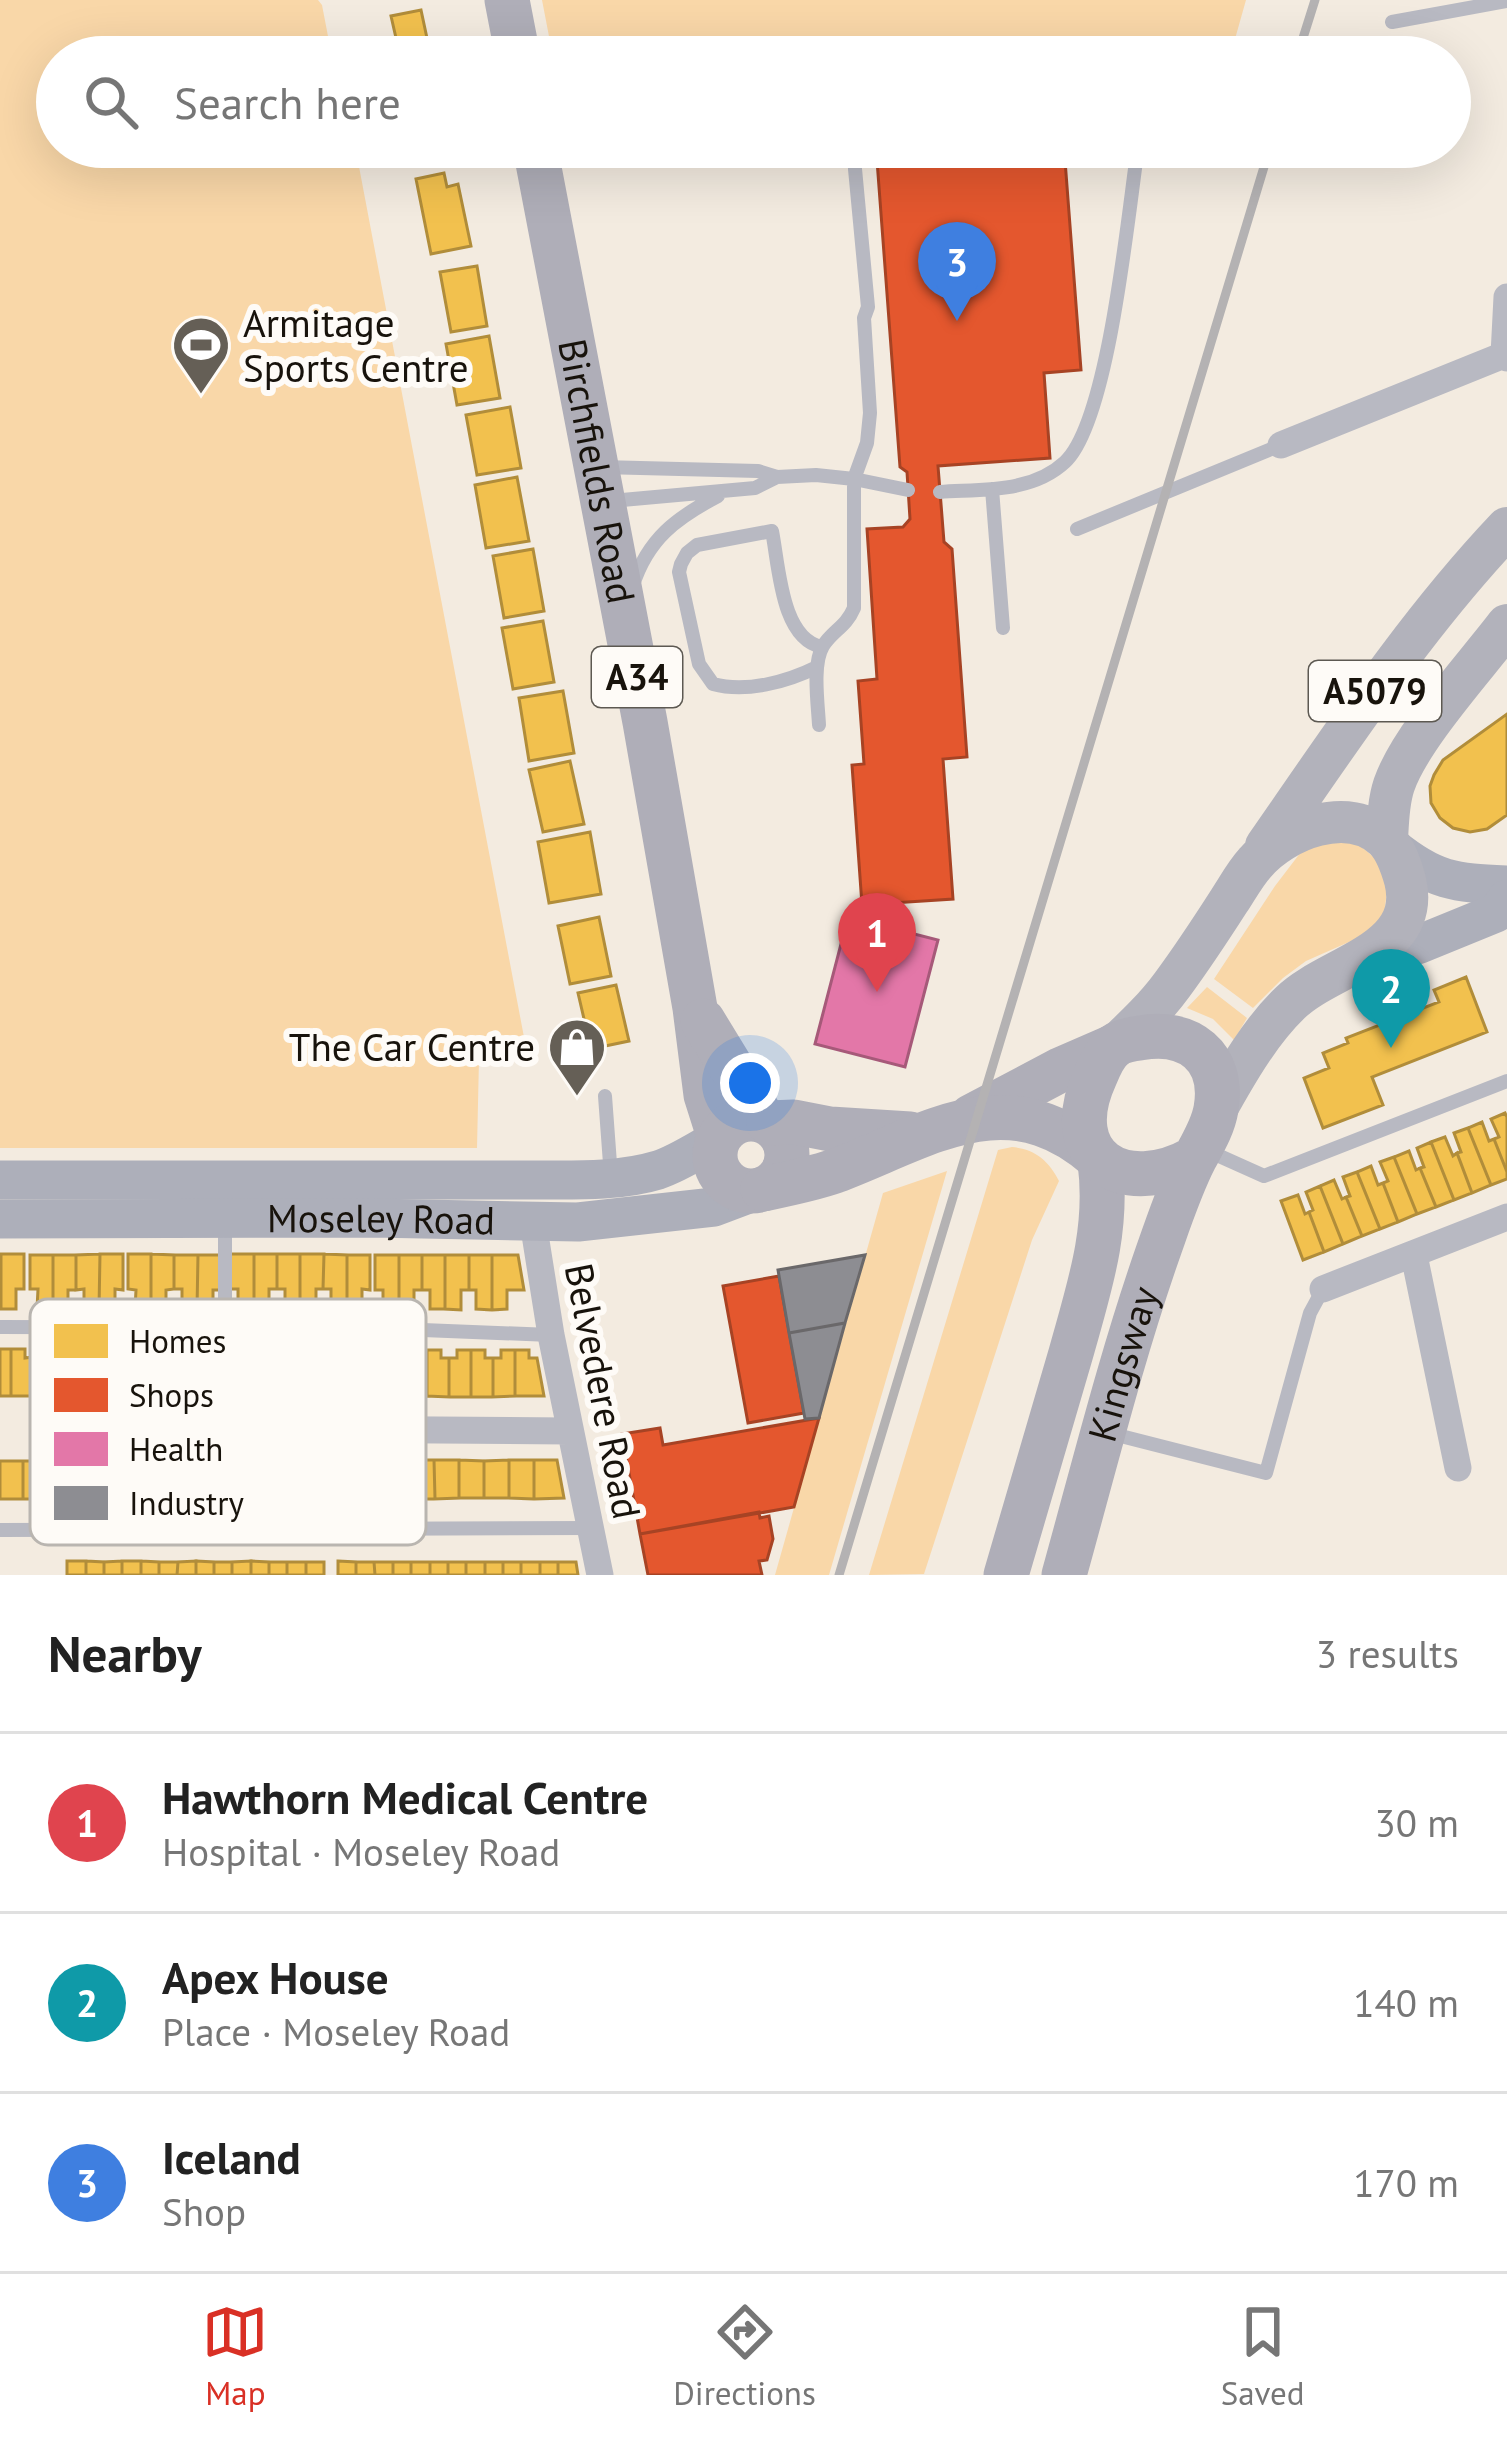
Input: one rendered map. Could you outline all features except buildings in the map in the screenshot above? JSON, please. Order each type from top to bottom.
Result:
[{"type":"highway","points":[[507,0],[514,36]]},
{"type":"highway","name":"Birchfields Road","points":[[539,168],[625,612],[695,1008],[706,1096],[718,1137]]},
{"type":"highway","name":"Birchfields Road","points":[[695,1008],[766,1122]]},
{"type":"highway","points":[[1165,1036],[1189,1041],[1199,1048],[1214,1075],[1204,1138],[1174,1169],[1131,1175],[1099,1160],[1088,1134],[1085,1108],[1100,1065],[1115,1046],[1165,1036]]},
{"type":"highway","name":"Moseley Road","points":[[761,1190],[836,1170],[938,1129],[1115,1046]]},
{"type":"highway","points":[[718,1137],[745,1119],[766,1122]]},
{"type":"highway","name":"Moseley Road","points":[[766,1122],[830,1129],[938,1129],[986,1119],[1030,1120],[1067,1134],[1099,1160]]},
{"type":"highway","name":"A34","points":[[718,1137],[715,1160],[724,1179],[743,1190],[761,1190],[783,1173],[788,1155],[782,1136],[766,1122]]},
{"type":"highway","name":"Kingsway","points":[[1064,1575],[1158,1252],[1204,1138]]},
{"type":"highway","name":"Kingsway","points":[[1006,1575],[1091,1280],[1104,1207],[1099,1160]]},
{"type":"main road","name":"A5079","points":[[1115,1046],[1170,988],[1395,663],[1507,528]]},
{"type":"main road","name":"Kingsway","points":[[1204,1138],[1238,1071],[1291,1001],[1394,934],[1406,911],[1406,886],[1389,844],[1389,805],[1395,781],[1420,738],[1507,625]]},
{"type":"main road","name":"A5079","points":[[1255,862],[1277,844],[1325,822],[1370,827],[1389,844]]},
{"type":"main road","points":[[1389,844],[1430,875],[1507,885]]},
{"type":"main road","points":[[1347,968],[1496,913],[1507,899]]},
{"type":"main road","name":"Moseley Road","points":[[0,1180],[611,1177],[675,1163],[718,1137]]},
{"type":"main road","name":"Moseley Road","points":[[0,1219],[607,1220],[714,1207],[761,1190]]},
{"type":"street","points":[[1280,445],[1505,356],[1507,297]]},
{"type":"street","points":[[1323,1289],[1507,1217]]},
{"type":"street","name":"Belvedere Road","points":[[533,1222],[550,1335],[599,1575]]},
{"type":"street","points":[[1414,1255],[1458,1468]]},
{"type":"street","points":[[426,1430],[569,1431]]},
{"type":"lane","points":[[1391,22],[1507,1]]},
{"type":"lane","points":[[940,492],[1023,484],[1066,461],[1079,442],[1103,377],[1135,168]]},
{"type":"lane","points":[[819,725],[817,667],[822,646],[848,622],[854,608],[854,479],[867,443],[870,412],[864,318],[868,307],[855,169]]},
{"type":"lane","points":[[1078,529],[1280,445]]},
{"type":"lane","points":[[599,484],[758,471],[777,477],[854,479],[908,490]]},
{"type":"lane","points":[[599,484],[728,491],[755,488],[777,477]]},
{"type":"lane","points":[[992,489],[1003,628]]},
{"type":"lane","points":[[625,612],[639,566],[664,530],[728,491]]},
{"type":"lane","points":[[817,667],[798,676],[741,688],[713,684],[700,664],[679,572],[687,553],[698,545],[772,531],[790,622],[801,637],[822,646]]},
{"type":"lane","points":[[1204,1138],[1264,1176],[1507,1081]]},
{"type":"lane","points":[[605,1096],[611,1177]]},
{"type":"lane","points":[[224,1299],[225,1220]]},
{"type":"lane","points":[[1103,1432],[1266,1473],[1310,1313],[1323,1289]]},
{"type":"lane","points":[[0,1327],[30,1327]]},
{"type":"lane","points":[[426,1330],[550,1335]]},
{"type":"lane","points":[[426,1529],[589,1528]]},
{"type":"lane","points":[[0,1530],[30,1530]]},
{"type":"shaded area","name":"Armitage Sports Centre","points":[[0,0],[318,0],[328,36],[36,36],[36,168],[359,168],[527,1053],[479,1059],[477,1148],[0,1148]]},
{"type":"shaded area","points":[[542,0],[1246,0],[1236,36],[549,36]]},
{"type":"shaded area","points":[[1350,837],[1389,870],[1384,918],[1358,938],[1306,961],[1253,1008],[1214,979],[1304,848]]},
{"type":"shaded area","points":[[1207,987],[1247,1018],[1234,1040],[1213,1019],[1187,1008]]},
{"type":"shaded area","points":[[1012,1147],[1040,1157],[1059,1181],[1032,1240],[924,1574],[869,1575],[998,1150]]},
{"type":"shaded area","points":[[947,1171],[829,1575],[775,1575],[883,1193]]},
{"type":"railway","points":[[1304,36],[1315,0]]},
{"type":"railway","points":[[839,1575],[1264,168]]},
{"type":"place","name":"Iceland","points":[[957,321]]},
{"type":"place","name":"Armitage Sports Centre","points":[[201,396]]},
{"type":"place","name":"Hawthorn Medical Centre","points":[[877,992]]},
{"type":"place","name":"Apex House","points":[[1391,1048]]},
{"type":"place","name":"The Car Centre","points":[[577,1098]]}]
